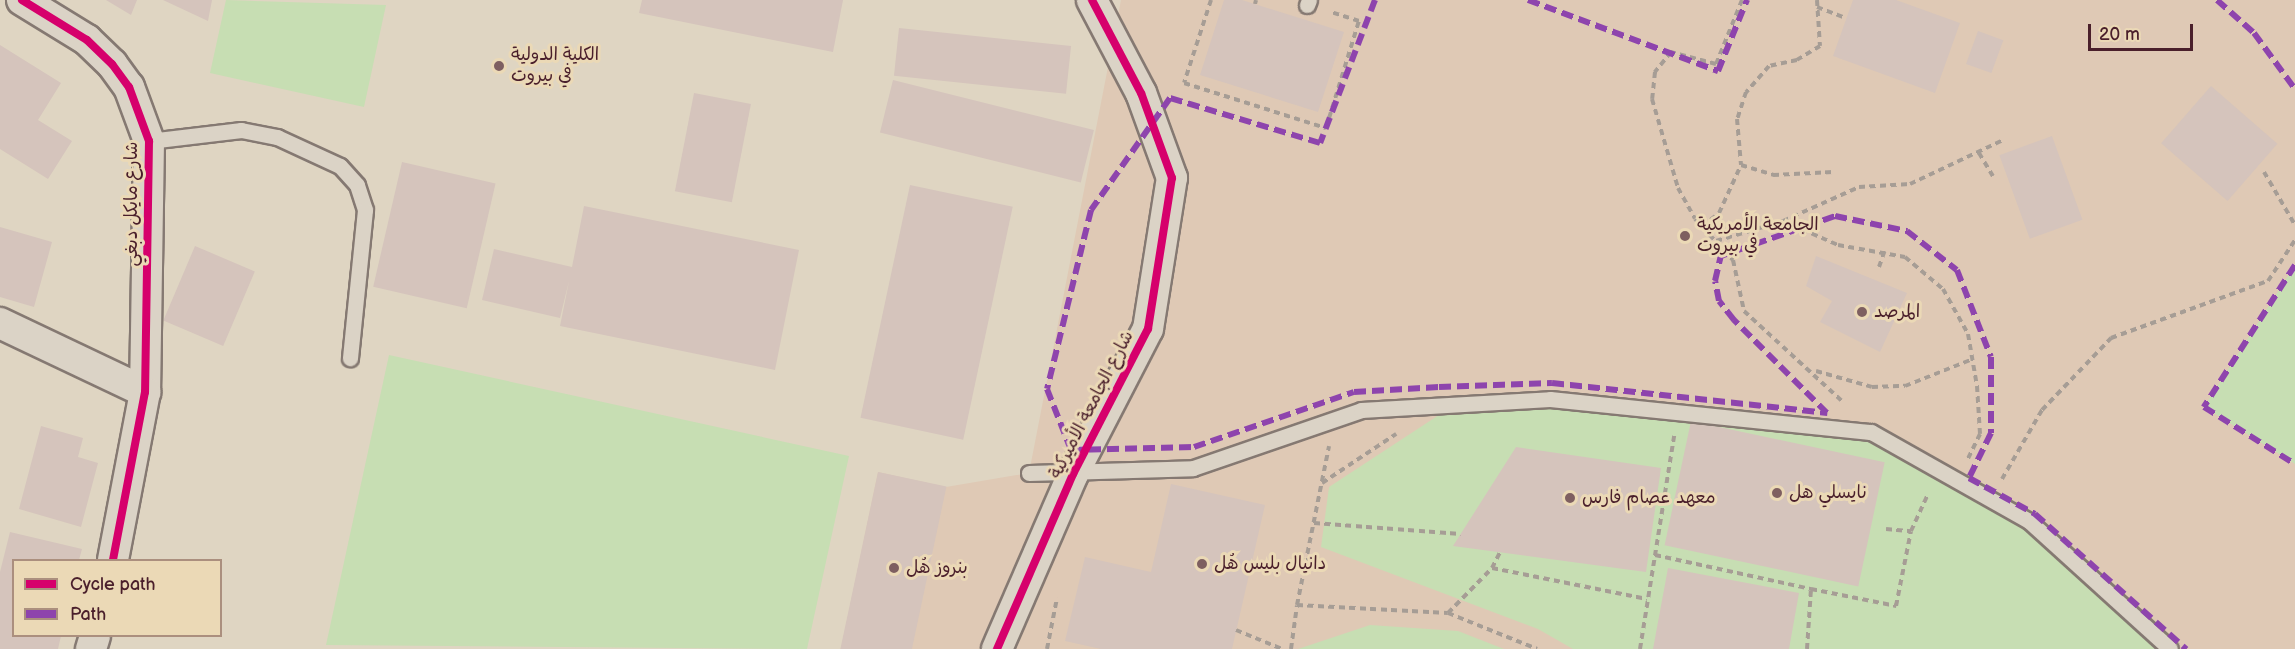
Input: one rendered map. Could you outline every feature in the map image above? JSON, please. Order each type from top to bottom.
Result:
[{"type":"street","name":"شارع مايكل دبغي","points":[[22,0],[87,40],[112,64],[129,87],[149,141],[145,392],[113,559]]},
{"type":"street","name":"شارع الجامعة الأميركية","points":[[997,649],[1073,474],[1148,329],[1172,178],[1141,93],[1092,0]]},
{"type":"street","points":[[0,323],[145,392]]},
{"type":"lane","points":[[149,141],[241,130],[278,137],[340,166],[357,185],[365,210],[350,358]]},
{"type":"lane","points":[[1029,473],[1073,474],[1193,468],[1361,410],[1550,399],[1678,410],[1871,432],[2029,521],[2170,649]]},
{"type":"path","points":[[1211,0],[1184,83],[1326,128],[1359,21],[1308,2]]},
{"type":"path","points":[[1742,0],[1716,64],[1671,52],[1650,88],[1670,168],[1702,226],[1733,260],[1744,311],[1815,371],[1871,432]]},
{"type":"path","points":[[1702,226],[1719,213],[1741,165],[1737,119],[1746,92],[1769,66],[1797,60],[1820,46],[1817,0]]},
{"type":"path","points":[[1817,6],[1846,18]]},
{"type":"path","points":[[1716,241],[1783,222],[1859,187],[1910,184],[2003,140]]},
{"type":"path","points":[[1979,153],[1993,176]]},
{"type":"path","points":[[1741,165],[1773,175],[1833,172]]},
{"type":"path","points":[[2264,172],[2295,225]]},
{"type":"path","points":[[1783,222],[1838,245],[1885,250],[1905,257],[1943,289],[1968,334],[1973,359],[1980,434],[1959,482]]},
{"type":"path","points":[[1990,499],[2042,410],[2111,338],[2268,281],[2295,240]]},
{"type":"path","points":[[1879,267],[1885,250]]},
{"type":"path","points":[[1815,371],[1872,387],[1905,386],[1973,359]]},
{"type":"path","points":[[1322,483],[1439,405]]},
{"type":"path","points":[[1640,649],[1678,410]]},
{"type":"path","points":[[1291,649],[1297,605],[1335,419]]},
{"type":"path","points":[[1655,555],[1896,606],[1911,531],[1938,471]]},
{"type":"path","points":[[1314,523],[1461,534]]},
{"type":"path","points":[[1886,529],[1911,531]]},
{"type":"path","points":[[1448,613],[1492,568],[1500,552]]},
{"type":"path","points":[[1492,568],[1647,599]]},
{"type":"path","points":[[1807,649],[1811,589]]},
{"type":"path","points":[[1297,605],[1448,613],[1537,649]]},
{"type":"path","points":[[1236,630],[1282,649]]},
{"type":"shaded area","name":"الجامعة الأمريكية في بيروت","points":[[1121,0],[2295,0],[2295,649],[841,649],[878,472],[946,487],[1029,473]]},
{"type":"green space","points":[[226,0],[386,5],[364,107],[210,73]]},
{"type":"green space","points":[[2295,265],[2295,464],[2204,407]]},
{"type":"green space","points":[[389,355],[849,456],[807,649],[326,645]]},
{"type":"green space","points":[[1551,406],[1869,438],[2023,529],[2162,649],[1573,649],[1538,629],[1321,547],[1329,487],[1445,411]]},
{"type":"green space","points":[[1370,625],[1458,631],[1504,649],[1298,649]]},
{"type":"building","points":[[106,0],[137,0],[131,15]]},
{"type":"building","points":[[163,0],[212,0],[208,21]]},
{"type":"building","points":[[642,0],[843,0],[833,52],[639,13]]},
{"type":"building","points":[[1224,0],[1242,0],[1344,32],[1318,112],[1200,75]]},
{"type":"building","points":[[1853,0],[1896,0],[1960,23],[1935,93],[1833,56]]},
{"type":"building","points":[[899,28],[1071,46],[1066,94],[894,76]]},
{"type":"building","points":[[1978,31],[2003,40],[1991,73],[1966,64]]},
{"type":"building","points":[[0,45],[61,83],[38,120],[72,141],[48,179],[0,149]]},
{"type":"building","points":[[893,80],[1094,130],[1081,182],[880,132]]},
{"type":"building","points":[[2211,86],[2277,144],[2228,201],[2161,143]]},
{"type":"building","points":[[694,93],[751,104],[732,202],[675,191]]},
{"type":"building","points":[[2052,136],[2082,220],[2030,239],[1999,155]]},
{"type":"building","points":[[402,162],[496,184],[467,308],[373,287]]},
{"type":"building","points":[[910,185],[1013,207],[963,440],[861,418]]},
{"type":"building","points":[[584,206],[799,250],[775,370],[560,326],[569,281],[560,318],[482,300],[494,249],[572,267]]},
{"type":"building","points":[[0,227],[52,242],[34,307],[0,297]]},
{"type":"building","points":[[195,246],[255,271],[223,346],[163,321]]},
{"type":"building","name":"المرصد","points":[[1816,256],[1907,293],[1880,352],[1820,322],[1832,301],[1806,286]]},
{"type":"building","name":"نايسلي هل","points":[[1691,421],[1885,462],[1858,586],[1665,545]]},
{"type":"building","points":[[41,426],[83,438],[78,457],[98,463],[81,527],[19,509]]},
{"type":"building","name":"معهد عصام فارس","points":[[1516,447],[1661,468],[1646,572],[1453,546]]},
{"type":"building","name":"بنروز هُل","points":[[878,472],[946,487],[912,649],[840,649]]},
{"type":"building","name":"دانيال بليس هُل","points":[[1171,484],[1265,505],[1232,649],[1101,649],[1065,641],[1085,557],[1151,572]]},
{"type":"building","points":[[10,532],[82,549],[79,559],[12,559],[12,637],[61,637],[58,649],[0,649],[0,572]]},
{"type":"building","points":[[1668,568],[1799,593],[1789,649],[1653,649]]},
{"type":"marked path","points":[[1375,0],[1320,143],[1170,98],[1091,210],[1047,389],[1071,450],[1194,447],[1354,392],[1439,387],[1552,383],[1827,413],[1734,320],[1719,301],[1715,281],[1721,256],[1835,216],[1907,231],[1957,270],[1991,357],[1991,433],[1969,478],[2035,514],[2186,649]]},
{"type":"marked path","points":[[1528,0],[1718,71],[1747,0]]},
{"type":"marked path","points":[[2217,0],[2254,33],[2295,89]]},
{"type":"marked path","points":[[2295,265],[2204,407],[2295,464]]},
{"type":"cycle path","points":[[22,0],[87,40],[112,64],[129,87],[149,141],[145,392],[113,559]]},
{"type":"cycle path","points":[[997,649],[1073,474],[1148,329],[1172,178],[1141,93],[1092,0]]},
{"type":"place","name":"الكلية الدولية في بيروت","points":[[499,66]]},
{"type":"place","name":"الجامعة الأمريكية في بيروت","points":[[1685,236]]},
{"type":"place","name":"المرصد","points":[[1862,312]]},
{"type":"place","name":"نايسلي هل","points":[[1777,493]]},
{"type":"place","name":"معهد عصام فارس","points":[[1570,498]]},
{"type":"place","name":"دانيال بليس هُل","points":[[1202,564]]},
{"type":"place","name":"بنروز هُل","points":[[894,568]]}]
